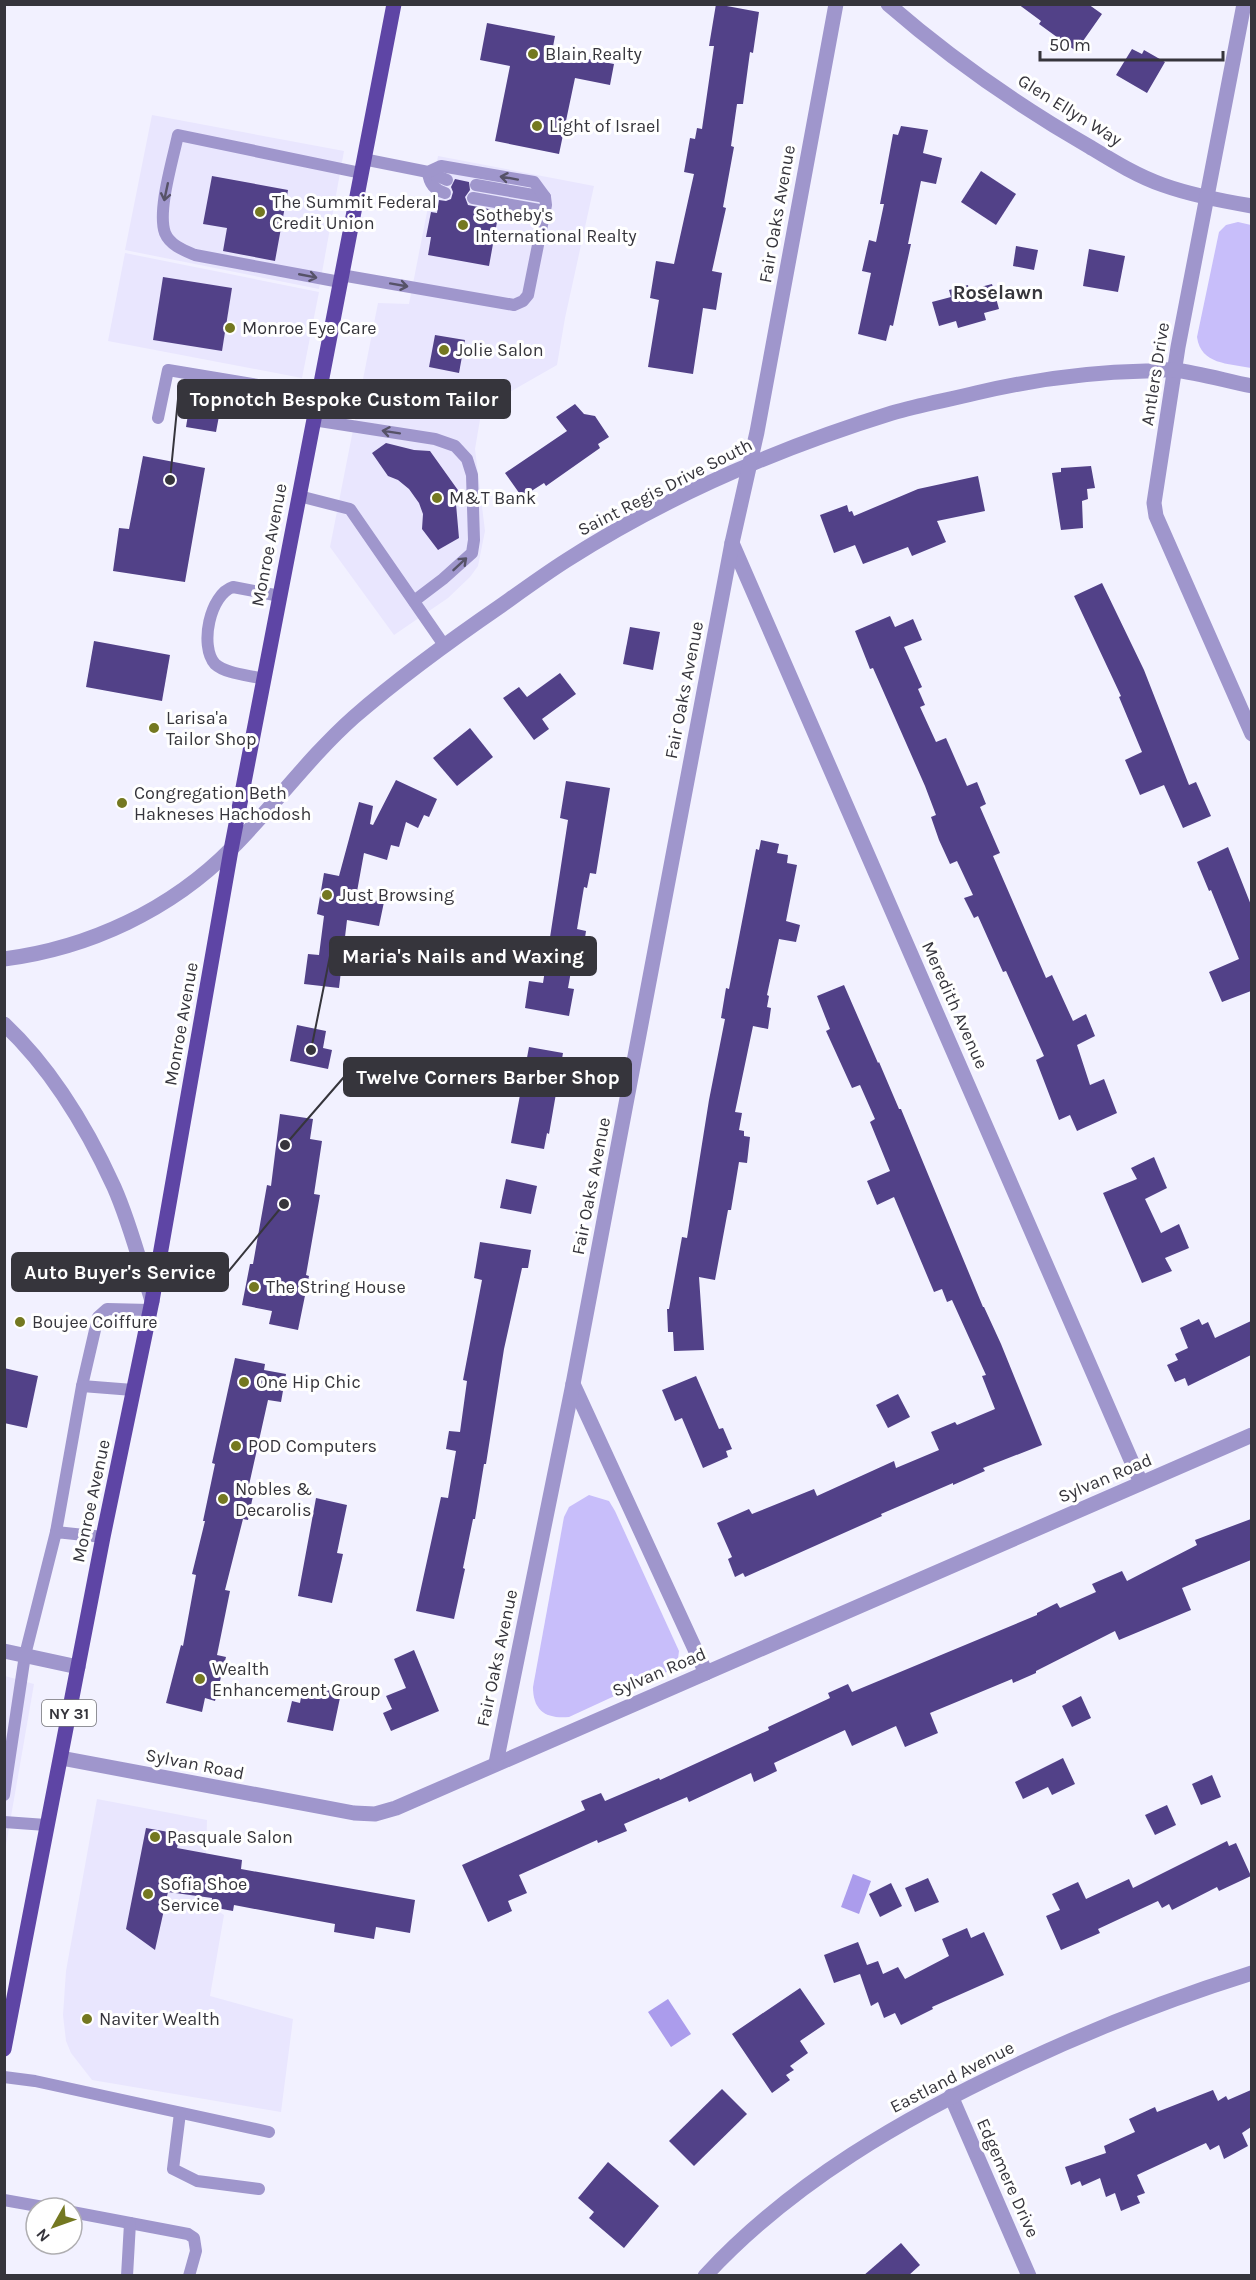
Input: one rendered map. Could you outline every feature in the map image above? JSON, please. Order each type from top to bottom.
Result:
[{"type":"main road","name":"Monroe Avenue","points":[[4,2049],[46,1825],[151,1305],[231,850],[394,4]]},
{"type":"street","name":"Fair Oaks Avenue","points":[[496,1763],[573,1384],[732,543],[750,465],[836,4]]},
{"type":"street","name":"Glen Ellyn Way","points":[[888,4],[957,59],[1015,100],[1118,164],[1161,185],[1208,198],[1251,206]]},
{"type":"street","name":"Antlers Drive","points":[[1244,4],[1174,370],[1154,503],[1156,516],[1251,734]]},
{"type":"street","name":"Saint Regis Drive South","points":[[4,959],[62,949],[112,931],[158,906],[231,850],[301,770],[353,718],[444,645],[567,560],[603,538],[718,479],[894,412],[1021,383],[1113,371],[1174,370],[1251,386]]},
{"type":"street","name":"Meredith Avenue","points":[[732,543],[1141,1483]]},
{"type":"street","points":[[4,1024],[21,1040],[53,1080],[84,1128],[114,1188],[129,1226],[151,1305]]},
{"type":"street","points":[[573,1384],[706,1673]]},
{"type":"street","name":"Sylvan Road","points":[[60,1758],[343,1811],[375,1814],[396,1808],[1251,1435]]},
{"type":"street","points":[[4,1651],[78,1667]]},
{"type":"street","name":"Eastland Avenue","points":[[705,2276],[763,2221],[834,2164],[951,2096],[1069,2041],[1143,2010],[1251,1973]]},
{"type":"street","name":"Edgemere Drive","points":[[951,2096],[1029,2276]]},
{"type":"lane","points":[[428,172],[441,166],[534,182],[545,197],[545,211],[528,296],[523,301],[514,305],[195,255],[178,248],[165,234],[162,213],[178,135],[362,166],[428,172],[447,180]]},
{"type":"lane","points":[[428,172],[429,180],[445,193]]},
{"type":"lane","points":[[476,185],[545,197]]},
{"type":"lane","points":[[473,198],[545,211]]},
{"type":"lane","points":[[158,418],[168,370],[318,395]]},
{"type":"lane","points":[[313,420],[435,439],[455,446],[467,459],[472,475],[474,540],[472,553],[414,601]]},
{"type":"lane","points":[[299,496],[351,509],[444,645]]},
{"type":"lane","points":[[264,679],[223,669],[208,653],[206,642],[217,599],[226,589],[233,586],[280,596]]},
{"type":"lane","points":[[4,1795],[25,1655],[56,1532],[82,1386],[98,1317],[108,1309],[151,1305]]},
{"type":"lane","points":[[82,1386],[133,1390]]},
{"type":"lane","points":[[56,1532],[103,1537]]},
{"type":"lane","points":[[4,1822],[46,1825]]},
{"type":"lane","points":[[4,2077],[35,2081],[269,2132]]},
{"type":"lane","points":[[180,2113],[173,2169],[197,2181],[259,2189]]},
{"type":"lane","points":[[4,2200],[24,2204]]},
{"type":"lane","points":[[84,2214],[188,2234],[194,2238],[196,2251],[189,2276]]},
{"type":"lane","points":[[128,2276],[130,2223]]},
{"type":"shaded area","points":[[152,115],[344,151],[319,289],[125,250]]},
{"type":"shaded area","points":[[438,156],[594,186],[557,365],[482,408],[475,449],[485,531],[478,566],[448,598],[394,635],[330,547],[378,303],[409,304]]},
{"type":"shaded area","points":[[1238,222],[1251,225],[1251,368],[1210,358],[1204,353],[1197,337],[1219,232],[1226,225]]},
{"type":"shaded area","points":[[125,253],[319,292],[302,378],[108,341]]},
{"type":"shaded area","points":[[589,1495],[609,1501],[615,1511],[679,1651],[678,1659],[673,1669],[569,1717],[554,1717],[538,1708],[533,1687],[564,1517],[569,1507]]},
{"type":"shaded area","points":[[5,1676],[34,1684],[5,1851]]},
{"type":"shaded area","points":[[97,1799],[207,1820],[206,1858],[199,1899],[224,1915],[210,1996],[293,2019],[281,2112],[92,2080],[71,2053],[66,2041],[63,2015],[66,1971]]},
{"type":"shaded area","points":[[853,1874],[871,1881],[859,1914],[841,1907]]},
{"type":"shaded area","points":[[668,1999],[691,2034],[671,2047],[648,2012]]},
{"type":"building","points":[[716,4],[759,12],[753,53],[750,52],[743,104],[737,104],[731,146],[734,147],[723,207],[726,208],[712,271],[722,273],[716,310],[703,308],[693,374],[648,367],[659,300],[650,298],[656,261],[674,264],[694,174],[684,172],[690,138],[695,139],[697,128],[702,129],[714,46],[709,46]]},
{"type":"building","points":[[1018,4],[1088,4],[1102,14],[1076,51],[1039,24],[1041,21]]},
{"type":"building","points":[[487,23],[555,36],[552,52],[614,64],[610,85],[575,78],[559,154],[495,141],[510,66],[480,60]]},
{"type":"building","points":[[1132,49],[1142,54],[1144,50],[1165,62],[1147,93],[1116,75]]},
{"type":"building","points":[[901,126],[928,130],[923,153],[942,158],[936,184],[921,181],[908,244],[911,244],[893,326],[890,325],[886,341],[858,334],[871,273],[862,271],[869,240],[876,242],[884,204],[880,204],[893,134],[898,135]]},
{"type":"building","points":[[981,171],[1016,194],[996,225],[961,202]]},
{"type":"building","points":[[212,176],[288,190],[275,261],[223,251],[227,228],[203,224]]},
{"type":"building","name":"Sotheby's International Realty","points":[[455,179],[469,182],[470,190],[465,197],[468,205],[499,211],[489,266],[428,255],[431,237],[426,237],[431,212],[437,213],[439,200],[451,199],[453,192],[451,187]]},
{"type":"building","points":[[1016,246],[1038,250],[1034,270],[1013,266]]},
{"type":"building","points":[[1089,249],[1125,256],[1118,292],[1083,286]]},
{"type":"building","points":[[163,277],[232,288],[222,351],[153,340]]},
{"type":"building","points":[[992,284],[999,309],[984,313],[986,320],[958,328],[956,321],[939,326],[932,302],[951,297],[949,290],[968,285],[969,290]]},
{"type":"building","points":[[435,335],[465,340],[459,373],[429,367]]},
{"type":"building","points":[[193,384],[224,389],[216,432],[186,427]]},
{"type":"building","points":[[575,404],[584,414],[595,416],[609,437],[598,444],[600,448],[546,486],[544,483],[522,497],[505,473],[567,431],[556,417]]},
{"type":"building","name":"M&T Bank","points":[[386,443],[414,450],[430,451],[460,493],[456,504],[459,538],[438,550],[422,529],[423,514],[419,503],[409,489],[398,480],[388,476],[372,453]]},
{"type":"building","points":[[143,456],[205,468],[185,582],[113,571],[119,528],[129,529]]},
{"type":"building","points":[[1091,466],[1095,488],[1087,489],[1088,499],[1082,501],[1083,528],[1061,530],[1052,473],[1061,472],[1061,468]]},
{"type":"building","points":[[978,476],[985,511],[937,521],[946,542],[912,556],[908,547],[863,564],[855,545],[834,553],[820,515],[847,505],[849,512],[852,511],[854,516],[918,489]]},
{"type":"building","points":[[1102,583],[1144,670],[1189,785],[1196,782],[1211,816],[1183,828],[1164,785],[1140,795],[1125,760],[1142,752],[1119,697],[1121,696],[1074,596]]},
{"type":"building","points":[[890,616],[895,627],[913,619],[922,640],[904,647],[922,687],[918,689],[925,705],[920,707],[936,742],[946,738],[967,786],[977,782],[986,804],[980,807],[1000,853],[993,856],[1046,978],[1052,975],[1073,1021],[1086,1014],[1095,1036],[1077,1045],[1090,1085],[1104,1079],[1117,1113],[1077,1131],[1070,1115],[1059,1120],[1036,1060],[1044,1056],[1006,971],[1003,972],[978,916],[974,918],[964,898],[973,895],[957,861],[950,864],[939,840],[931,817],[936,815],[925,786],[873,668],[870,669],[855,631]]},
{"type":"building","points":[[630,627],[660,632],[653,670],[623,664]]},
{"type":"building","points":[[94,641],[170,655],[162,701],[86,687]]},
{"type":"building","points":[[560,673],[576,694],[542,719],[549,729],[534,740],[503,698],[519,687],[527,697]]},
{"type":"building","points":[[470,728],[493,757],[457,786],[433,758]]},
{"type":"building","points":[[396,780],[437,799],[429,817],[424,815],[418,828],[406,822],[399,847],[391,845],[387,860],[364,853],[356,897],[384,902],[379,926],[347,920],[339,988],[304,984],[308,954],[319,955],[324,916],[317,914],[324,873],[339,876],[359,802],[373,806],[370,824],[373,825]]},
{"type":"building","points":[[566,781],[610,788],[596,874],[590,873],[587,888],[584,887],[577,929],[586,931],[583,951],[575,949],[568,988],[574,989],[569,1016],[525,1008],[529,981],[543,983],[568,820],[560,818]]},
{"type":"building","points":[[761,840],[779,844],[777,853],[788,855],[787,863],[797,865],[786,921],[800,925],[796,942],[779,939],[767,995],[769,996],[767,1007],[771,1008],[768,1029],[753,1026],[735,1112],[742,1113],[739,1130],[744,1131],[744,1136],[750,1137],[747,1163],[739,1162],[715,1280],[699,1277],[704,1350],[674,1351],[673,1332],[668,1332],[667,1309],[669,1309],[682,1237],[687,1238],[709,1100],[725,1019],[721,1018],[726,988],[729,989],[756,849],[759,850]]},
{"type":"building","points":[[1228,847],[1251,905],[1251,991],[1222,1002],[1209,972],[1239,959],[1197,862]]},
{"type":"building","points":[[844,985],[899,1109],[901,1109],[1042,1445],[983,1468],[985,1471],[881,1514],[882,1516],[745,1577],[743,1573],[735,1577],[728,1559],[732,1557],[717,1523],[749,1509],[752,1514],[814,1489],[817,1496],[894,1461],[896,1468],[939,1450],[931,1432],[955,1422],[957,1425],[995,1409],[982,1376],[986,1375],[952,1300],[947,1302],[942,1289],[934,1292],[894,1197],[877,1205],[867,1181],[890,1171],[870,1122],[875,1119],[860,1085],[852,1088],[826,1031],[830,1029],[817,996]]},
{"type":"building","points":[[297,1025],[326,1031],[323,1048],[332,1050],[328,1069],[290,1061]]},
{"type":"building","points":[[529,1047],[563,1053],[549,1134],[547,1133],[544,1149],[511,1143]]},
{"type":"building","points":[[280,1114],[313,1119],[310,1139],[322,1141],[314,1194],[320,1195],[306,1275],[309,1276],[298,1330],[269,1324],[272,1311],[242,1305],[250,1264],[253,1264],[267,1185],[271,1186]]},
{"type":"building","points":[[1154,1157],[1167,1188],[1145,1199],[1161,1233],[1179,1224],[1189,1248],[1165,1258],[1172,1271],[1142,1283],[1103,1193],[1137,1179],[1131,1168]]},
{"type":"building","points":[[506,1179],[537,1186],[531,1214],[500,1208]]},
{"type":"building","points":[[480,1242],[531,1250],[528,1268],[522,1268],[504,1349],[486,1464],[484,1464],[454,1619],[416,1611],[441,1497],[448,1498],[456,1451],[446,1449],[449,1431],[460,1432],[467,1381],[463,1380],[482,1280],[474,1278]]},
{"type":"building","points":[[1199,1319],[1202,1325],[1208,1322],[1215,1338],[1251,1321],[1251,1355],[1188,1386],[1185,1378],[1175,1382],[1167,1365],[1178,1360],[1175,1354],[1188,1348],[1180,1328]]},
{"type":"building","points":[[235,1358],[265,1364],[264,1370],[286,1374],[281,1402],[268,1400],[249,1485],[255,1486],[248,1520],[243,1519],[225,1590],[230,1591],[217,1655],[226,1657],[215,1701],[205,1698],[202,1712],[166,1703],[181,1645],[183,1646],[196,1575],[192,1574],[205,1521],[203,1521],[215,1464],[212,1463]]},
{"type":"building","points":[[4,1368],[38,1376],[27,1428],[4,1423]]},
{"type":"building","points":[[696,1376],[719,1429],[723,1428],[732,1449],[726,1451],[728,1457],[703,1468],[682,1418],[675,1421],[662,1390]]},
{"type":"building","points":[[898,1394],[910,1417],[888,1428],[876,1405]]},
{"type":"building","points":[[316,1498],[347,1505],[337,1553],[343,1554],[332,1603],[298,1596]]},
{"type":"building","points":[[1251,1519],[1251,1560],[1182,1588],[1191,1610],[1119,1640],[1115,1631],[1036,1673],[1013,1683],[1012,1679],[930,1713],[938,1733],[905,1747],[896,1726],[852,1746],[845,1730],[774,1763],[777,1771],[754,1782],[751,1773],[689,1802],[687,1797],[624,1824],[627,1831],[598,1843],[597,1840],[519,1875],[527,1893],[508,1901],[512,1911],[488,1922],[462,1865],[585,1810],[581,1801],[601,1793],[605,1801],[659,1778],[660,1780],[769,1730],[768,1727],[830,1698],[828,1693],[848,1684],[852,1692],[1037,1615],[1057,1603],[1060,1608],[1096,1592],[1092,1584],[1122,1571],[1127,1581],[1197,1545],[1195,1540]]},
{"type":"building","points":[[414,1650],[439,1711],[391,1731],[383,1713],[392,1709],[386,1696],[406,1688],[394,1659]]},
{"type":"building","points":[[303,1685],[341,1693],[333,1731],[287,1722],[292,1701],[300,1703]]},
{"type":"building","points":[[1081,1696],[1091,1718],[1072,1727],[1062,1706]]},
{"type":"building","points":[[1063,1758],[1075,1784],[1052,1795],[1048,1787],[1023,1799],[1015,1782]]},
{"type":"building","points":[[1212,1775],[1221,1797],[1201,1805],[1192,1784]]},
{"type":"building","points":[[1167,1805],[1176,1825],[1155,1835],[1145,1815]]},
{"type":"building","points":[[146,1828],[180,1834],[177,1848],[242,1860],[241,1869],[415,1900],[410,1933],[376,1927],[374,1939],[334,1932],[335,1924],[234,1905],[233,1911],[211,1907],[212,1898],[168,1892],[155,1950],[126,1929]]},
{"type":"building","points":[[1227,1841],[1229,1846],[1236,1843],[1251,1876],[1219,1891],[1217,1887],[1172,1910],[1169,1904],[1162,1908],[1158,1901],[1098,1929],[1100,1933],[1061,1950],[1046,1916],[1060,1910],[1052,1894],[1078,1882],[1086,1899],[1129,1879],[1133,1888]]},
{"type":"building","points":[[928,1878],[939,1902],[915,1912],[905,1888]]},
{"type":"building","points":[[891,1883],[902,1906],[880,1917],[869,1894]]},
{"type":"building","points":[[967,1928],[971,1938],[984,1932],[1004,1975],[932,2007],[933,2009],[901,2025],[895,2013],[884,2018],[878,2002],[871,2006],[860,1974],[834,1983],[824,1955],[858,1942],[867,1965],[878,1961],[883,1974],[898,1967],[905,1979],[949,1956],[942,1939]]},
{"type":"building","points":[[800,1988],[825,2024],[800,2041],[808,2053],[790,2066],[794,2070],[786,2075],[790,2080],[772,2093],[732,2034]]},
{"type":"building","points":[[722,2089],[747,2114],[694,2166],[669,2141]]},
{"type":"building","points":[[1213,2090],[1218,2101],[1226,2096],[1228,2100],[1251,2090],[1251,2127],[1242,2133],[1248,2146],[1224,2159],[1219,2145],[1210,2150],[1206,2143],[1137,2175],[1145,2193],[1137,2196],[1140,2203],[1121,2211],[1115,2193],[1106,2197],[1100,2178],[1082,2186],[1080,2181],[1071,2185],[1065,2167],[1106,2153],[1104,2146],[1135,2132],[1129,2119],[1155,2107],[1157,2112]]},
{"type":"building","points":[[608,2162],[659,2206],[624,2248],[589,2218],[594,2212],[578,2198]]},
{"type":"building","points":[[901,2243],[920,2265],[908,2276],[863,2276]]},
{"type":"place","name":"Blain Realty","points":[[533,54]]},
{"type":"place","name":"Light of Israel","points":[[537,126]]},
{"type":"place","name":"The Summit Federal Credit Union","points":[[260,212]]},
{"type":"place","name":"Sotheby's International Realty","points":[[463,225]]},
{"type":"place","name":"Monroe Eye Care","points":[[230,328]]},
{"type":"place","name":"Jolie Salon","points":[[444,350]]},
{"type":"place","name":"Topnotch Bespoke Custom Tailor","points":[[170,480]]},
{"type":"place","name":"M&T Bank","points":[[437,498]]},
{"type":"place","name":"Larisa'a Tailor Shop","points":[[154,728]]},
{"type":"place","name":"Congregation Beth Hakneses Hachodosh","points":[[122,803]]},
{"type":"place","name":"Just Browsing","points":[[327,895]]},
{"type":"place","name":"Maria's Nails and Waxing","points":[[311,1050]]},
{"type":"place","name":"Twelve Corners Barber Shop","points":[[285,1145]]},
{"type":"place","name":"Auto Buyer's Service","points":[[284,1204]]},
{"type":"place","name":"The String House","points":[[254,1287]]},
{"type":"place","name":"Boujee Coiffure","points":[[20,1322]]},
{"type":"place","name":"One Hip Chic","points":[[244,1382]]},
{"type":"place","name":"POD Computers","points":[[236,1446]]},
{"type":"place","name":"Nobles & Decarolis","points":[[223,1499]]},
{"type":"place","name":"Wealth Enhancement Group","points":[[200,1679]]},
{"type":"place","name":"Pasquale Salon","points":[[155,1837]]},
{"type":"place","name":"Sofia Shoe Service","points":[[148,1894]]},
{"type":"place","name":"Naviter Wealth","points":[[87,2019]]},
{"type":"district","name":"Roselawn","points":[[998,292]]}]
